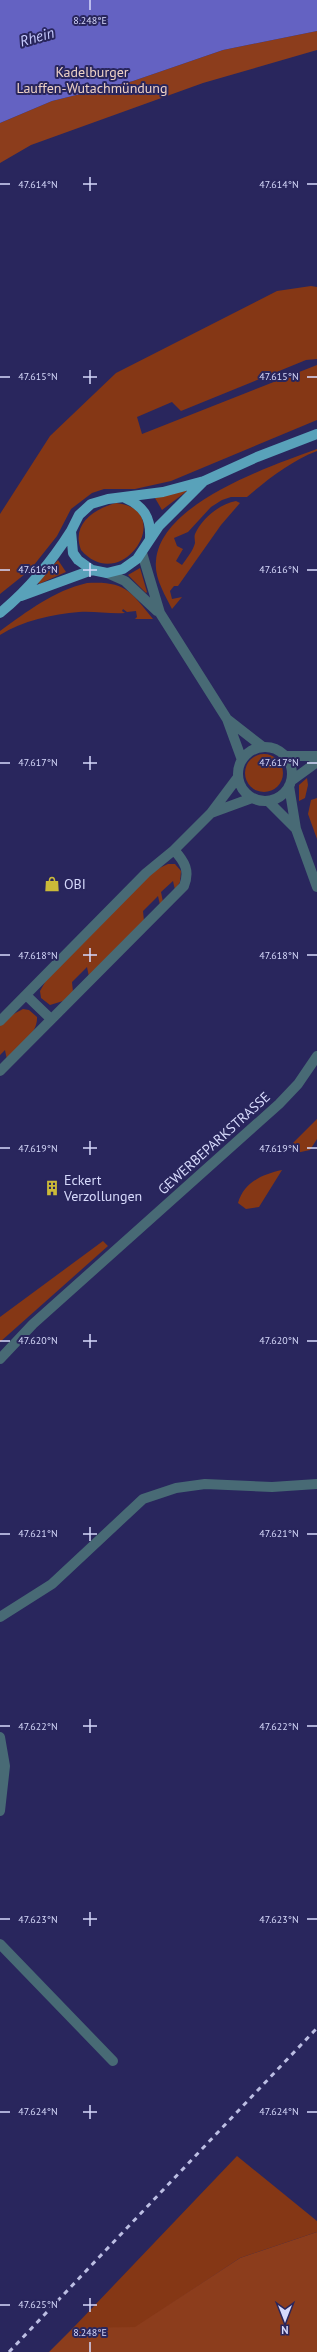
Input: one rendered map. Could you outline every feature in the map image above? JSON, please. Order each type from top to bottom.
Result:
[{"type":"main road","points":[[0,613],[20,596],[54,555],[71,531],[79,515],[91,504],[108,499],[163,492],[204,481],[257,457],[317,434]]},
{"type":"main road","points":[[71,531],[73,553],[78,560],[92,570],[107,573],[123,569],[137,559],[150,538],[169,514],[204,481]]},
{"type":"main road","points":[[125,498],[136,503],[145,513],[151,529],[150,538]]},
{"type":"main road","points":[[20,596],[92,570]]},
{"type":"street","points":[[142,553],[160,613]]},
{"type":"street","points":[[107,573],[134,588],[160,613],[227,719],[242,760]]},
{"type":"street","points":[[227,719],[263,747],[279,751],[285,756],[291,768],[290,783],[296,829],[317,887]]},
{"type":"street","points":[[0,1021],[146,873],[174,850],[211,813],[238,777],[242,760],[251,751],[263,747]]},
{"type":"street","points":[[285,756],[317,756]]},
{"type":"street","points":[[238,777],[245,793],[252,798],[268,801],[277,799],[290,783],[317,762]]},
{"type":"street","points":[[211,813],[252,798]]},
{"type":"street","points":[[268,801],[296,829]]},
{"type":"street","points":[[0,1071],[51,1018],[184,886],[188,875],[184,861],[174,850]]},
{"type":"street","points":[[26,995],[51,1018]]},
{"type":"street","name":"GEWERBEPARKSTRASSE","points":[[0,1359],[33,1324],[193,1182],[298,1084],[317,1056]]},
{"type":"street","points":[[0,1617],[52,1584],[143,1499],[176,1488],[205,1484],[272,1487],[317,1484]]},
{"type":"street","points":[[0,1737],[5,1766],[0,1811]]},
{"type":"street","points":[[0,1944],[113,2061]]},
{"type":"shaded area","points":[[317,31],[317,50],[203,83],[31,145],[0,163],[0,123],[52,101],[133,81],[223,50]]},
{"type":"shaded area","points":[[311,286],[317,287],[317,359],[306,360],[181,411],[172,402],[137,417],[142,434],[317,365],[317,420],[171,481],[135,489],[104,489],[92,493],[71,509],[57,536],[30,570],[0,594],[0,514],[50,436],[116,373],[277,291]]},
{"type":"shaded area","points":[[317,449],[317,451],[307,455],[280,471],[247,497],[231,497],[222,500],[211,507],[188,532],[174,538],[177,546],[183,549],[176,561],[182,565],[194,546],[195,534],[198,528],[207,517],[224,505],[236,501],[240,503],[221,525],[178,586],[174,586],[170,591],[172,599],[182,597],[172,609],[158,580],[156,561],[162,540],[176,521],[197,505],[221,490],[247,477]]},
{"type":"shaded area","points":[[186,489],[187,491],[162,510],[155,498]]},
{"type":"shaded area","points":[[116,503],[134,509],[142,519],[143,533],[137,546],[126,557],[112,563],[97,562],[81,550],[79,533],[86,519],[100,509]]},
{"type":"shaded area","points":[[58,560],[66,572],[39,584],[38,582]]},
{"type":"shaded area","points":[[140,568],[147,592],[146,593],[128,575]]},
{"type":"shaded area","points":[[87,583],[111,584],[119,586],[132,595],[153,619],[135,619],[137,617],[136,611],[127,612],[123,609],[122,611],[125,613],[69,613],[48,616],[28,622],[0,635],[0,631],[41,602],[63,591]]},
{"type":"shaded area","points":[[264,754],[274,757],[280,763],[283,773],[280,783],[274,789],[264,792],[254,789],[248,783],[245,773],[248,763],[254,757]]},
{"type":"shaded area","points":[[307,778],[308,785],[305,798],[299,801],[299,785]]},
{"type":"shaded area","points":[[317,798],[317,839],[308,814],[311,800]]},
{"type":"shaded area","points":[[168,864],[175,864],[181,871],[180,882],[175,890],[173,881],[161,892],[163,902],[160,905],[158,896],[143,911],[144,921],[89,977],[87,967],[72,982],[73,992],[63,1001],[50,1005],[41,998],[40,991],[48,977],[155,870]]},
{"type":"shaded area","points":[[23,1009],[29,1010],[37,1017],[36,1023],[31,1035],[7,1060],[5,1050],[0,1055],[0,1025],[8,1017]]},
{"type":"shaded area","points":[[317,1119],[317,1139],[310,1150],[296,1153],[291,1151],[290,1146]]},
{"type":"shaded area","points":[[282,1170],[259,1207],[246,1209],[238,1203],[245,1190],[255,1180]]},
{"type":"shaded area","points":[[103,1241],[108,1246],[0,1342],[0,1317]]},
{"type":"shaded area","points":[[237,2156],[317,2221],[317,2232],[240,2258],[135,2328],[73,2328]]},
{"type":"shaded area","points":[[317,2232],[317,2352],[49,2352],[73,2328],[135,2327],[240,2258]]},
{"type":"water","name":"Kadelburger Lauffen-Wutachmündung","points":[[0,0],[317,0],[317,31],[223,50],[133,81],[52,101],[0,123]]},
{"type":"railway","points":[[9,2352],[317,2028]]},
{"type":"place","name":"OBI","points":[[52,884]]},
{"type":"place","name":"Eckert Verzollungen","points":[[52,1188]]},
{"type":"water label","name":"Rhein","points":[[37,37]]}]
